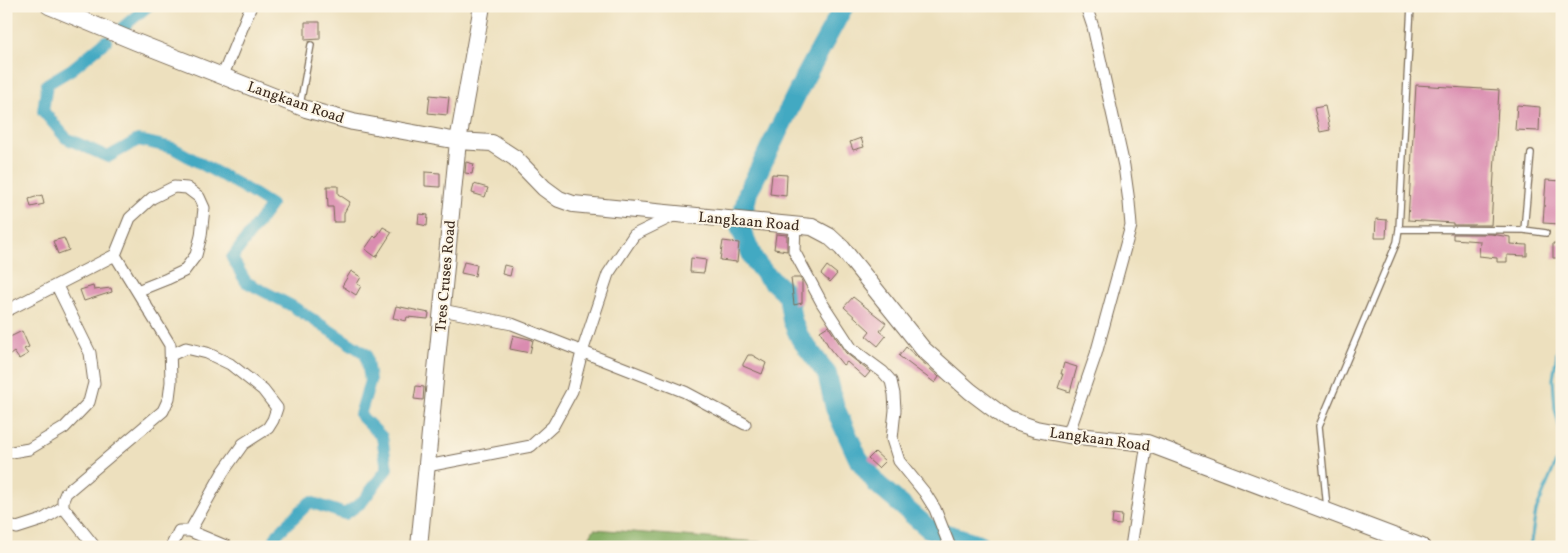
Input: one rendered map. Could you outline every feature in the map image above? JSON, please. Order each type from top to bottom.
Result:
[{"type":"street","points":[[222,75],[252,6]]},
{"type":"street","name":"Tres Cruses Road","points":[[419,547],[458,141],[482,6]]},
{"type":"street","points":[[1068,435],[1096,354],[1131,226],[1124,166],[1093,27],[1086,6]]},
{"type":"street","name":"Langkaan Road","points":[[54,7],[136,42],[300,106],[353,122],[458,141],[492,144],[515,158],[544,188],[559,199],[573,204],[812,227],[829,236],[842,248],[923,349],[970,392],[1007,419],[1036,429],[1068,435],[1148,443],[1422,547]]},
{"type":"street","points":[[6,311],[115,256],[130,218],[152,198],[174,187],[187,188],[199,197],[204,208],[201,236],[196,255],[184,270],[137,291]]},
{"type":"street","points":[[427,466],[531,446],[553,426],[572,391],[582,352],[608,274],[634,235],[676,214]]},
{"type":"street","points":[[795,225],[794,251],[822,303],[852,349],[884,372],[891,382],[895,410],[892,439],[899,461],[925,492],[935,509],[950,544]]},
{"type":"street","points":[[95,547],[63,507],[66,493],[163,410],[169,398],[170,345],[115,256]]},
{"type":"street","points":[[6,453],[29,449],[64,428],[89,402],[94,383],[90,353],[56,286]]},
{"type":"street","points":[[442,310],[512,324],[685,392],[745,424]]},
{"type":"street","points":[[171,355],[186,348],[207,353],[230,364],[263,390],[276,408],[273,420],[268,428],[243,444],[223,472],[190,530]]},
{"type":"street","points":[[1131,547],[1148,443]]},
{"type":"street","points":[[6,524],[17,528],[42,520],[63,507]]},
{"type":"street","points":[[172,547],[179,531],[190,530],[228,547]]},
{"type":"lane","points":[[1327,510],[1318,426],[1397,242],[1411,6]]},
{"type":"lane","points":[[300,106],[311,45]]},
{"type":"lane","points":[[1524,230],[1531,153]]},
{"type":"lane","points":[[1399,229],[1524,230],[1546,233]]},
{"type":"green space","points":[[594,529],[797,545],[802,547],[584,547]]},
{"type":"building","points":[[305,22],[320,22],[320,39],[305,40]]},
{"type":"building","points":[[1416,85],[1499,90],[1491,225],[1453,225],[1453,223],[1408,220]]},
{"type":"building","points":[[430,95],[449,97],[447,115],[428,113]]},
{"type":"building","points":[[1517,105],[1540,107],[1539,131],[1515,130]]},
{"type":"building","points":[[1325,106],[1330,130],[1320,132],[1314,108]]},
{"type":"building","points":[[861,138],[864,147],[853,150],[850,142]]},
{"type":"building","points":[[466,162],[474,164],[472,174],[465,173]]},
{"type":"building","points":[[425,172],[440,173],[440,187],[425,186]]},
{"type":"building","points":[[772,174],[787,175],[786,196],[770,194]]},
{"type":"building","points":[[1546,180],[1562,181],[1560,224],[1543,223]]},
{"type":"building","points":[[474,184],[488,188],[485,197],[472,193]]},
{"type":"building","points":[[327,186],[338,186],[338,194],[350,202],[344,213],[344,222],[334,222],[333,207],[328,207]]},
{"type":"building","points":[[42,195],[44,204],[31,207],[29,199]]},
{"type":"building","points":[[419,214],[428,215],[427,226],[418,224]]},
{"type":"building","points":[[1376,219],[1387,220],[1386,238],[1375,238]]},
{"type":"building","points":[[383,227],[392,232],[376,257],[365,249],[374,236],[376,238]]},
{"type":"building","points":[[776,234],[787,235],[787,251],[774,249]]},
{"type":"building","points":[[1453,234],[1491,234],[1510,237],[1510,244],[1527,245],[1527,256],[1507,255],[1507,262],[1497,262],[1497,258],[1479,256],[1480,241],[1453,239]]},
{"type":"building","points":[[64,238],[69,250],[58,254],[53,241]]},
{"type":"building","points":[[723,241],[739,243],[737,262],[720,260]]},
{"type":"building","points":[[1553,243],[1562,244],[1562,258],[1553,258]]},
{"type":"building","points":[[691,258],[706,260],[704,273],[690,272]]},
{"type":"building","points":[[464,262],[477,265],[475,276],[461,273]]},
{"type":"building","points":[[504,265],[512,267],[510,276],[502,274]]},
{"type":"building","points":[[827,266],[837,274],[830,282],[821,274]]},
{"type":"building","points":[[351,271],[361,277],[357,284],[361,286],[356,295],[342,286]]},
{"type":"building","points":[[791,278],[800,278],[802,281],[802,303],[794,305]]},
{"type":"building","points":[[93,286],[94,290],[111,288],[112,292],[84,301],[80,290]]},
{"type":"building","points":[[853,297],[886,323],[880,331],[886,336],[878,346],[866,336],[870,331],[844,307]]},
{"type":"building","points":[[396,306],[429,313],[428,319],[407,317],[406,321],[393,318]]},
{"type":"building","points":[[828,326],[846,353],[870,372],[865,378],[847,362],[843,365],[830,349],[820,331]]},
{"type":"building","points":[[22,331],[29,347],[24,349],[28,354],[19,359],[14,352],[10,355],[6,349],[6,339]]},
{"type":"building","points":[[513,335],[533,340],[530,353],[510,349]]},
{"type":"building","points":[[906,347],[939,377],[935,383],[899,356]]},
{"type":"building","points":[[748,355],[752,355],[766,363],[762,374],[743,366]]},
{"type":"building","points":[[1064,363],[1077,367],[1070,392],[1058,388],[1063,374],[1061,374]]},
{"type":"building","points":[[416,386],[424,387],[423,400],[414,399]]},
{"type":"building","points":[[875,452],[885,461],[878,468],[868,459]]},
{"type":"building","points":[[1113,514],[1122,515],[1121,525],[1112,524]]},
{"type":"waterway","points":[[123,27],[148,6]]},
{"type":"waterway","points":[[844,6],[803,81],[748,192],[740,227],[754,260],[765,274],[788,295],[792,320],[800,338],[827,374],[835,408],[858,458],[877,484],[928,528],[979,544],[982,547]]},
{"type":"waterway","points":[[106,41],[72,69],[47,84],[43,111],[66,138],[108,157],[138,140],[173,148],[271,205],[232,258],[246,282],[292,306],[366,354],[370,381],[360,415],[382,437],[387,469],[362,502],[345,514],[310,502],[278,533],[271,547]]},
{"type":"waterway","points":[[1562,332],[1560,334],[1553,379],[1555,409],[1562,437]]},
{"type":"waterway","points":[[1530,547],[1536,511],[1562,448]]}]
